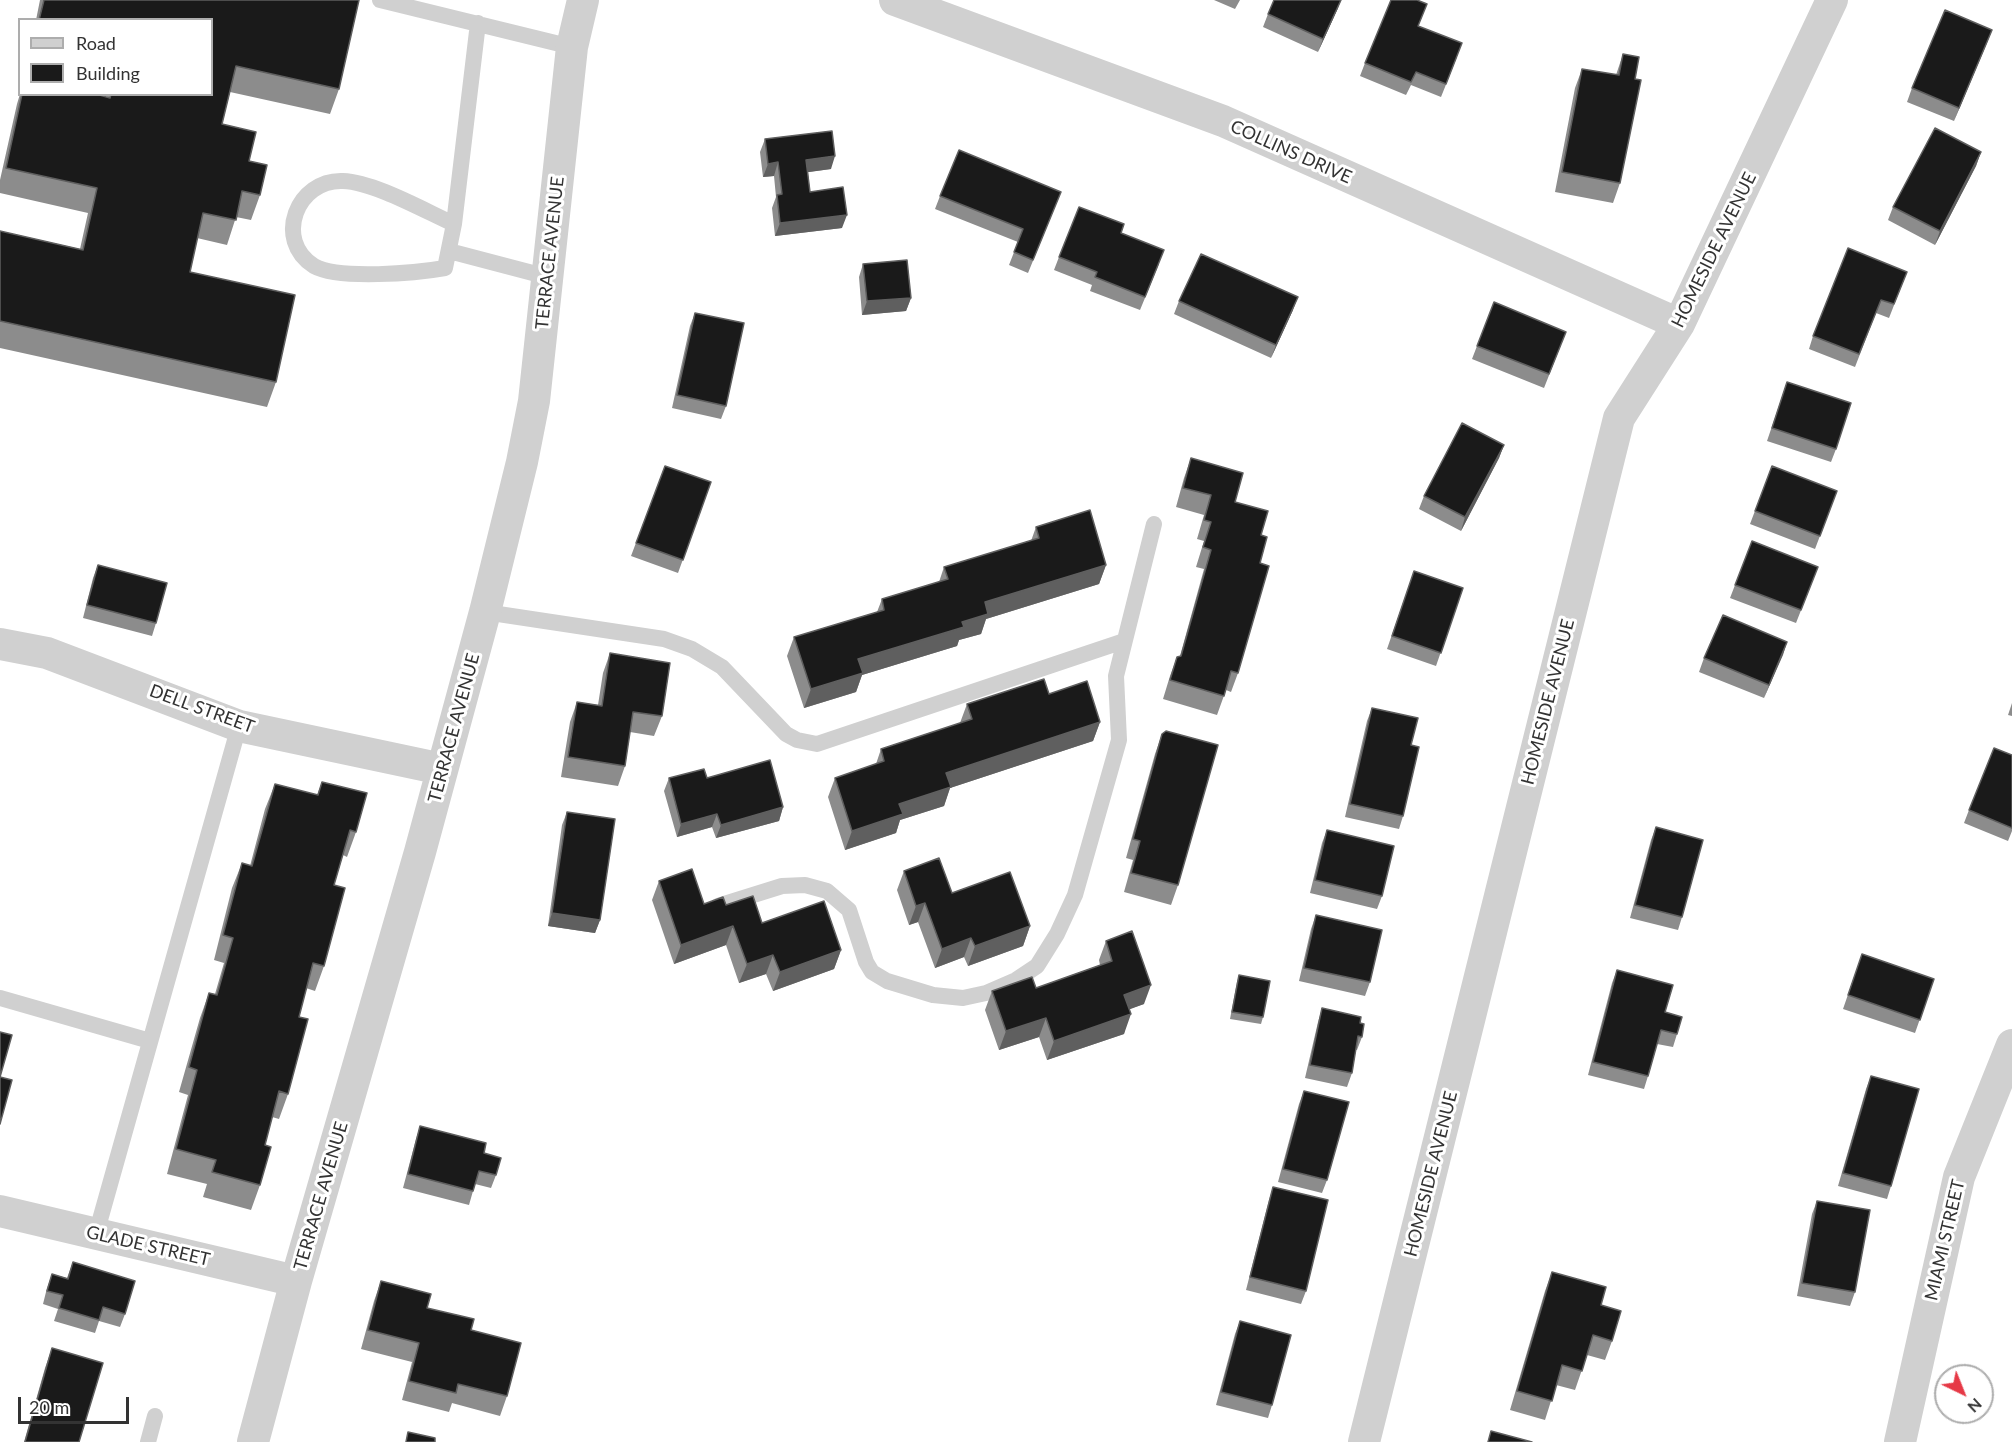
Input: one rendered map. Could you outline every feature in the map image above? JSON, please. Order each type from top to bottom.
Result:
[{"type":"street","name":"TERRACE AVENUE","points":[[253,1442],[296,1281],[485,612],[534,401],[572,46],[583,0]]},
{"type":"street","name":"COLLINS DRIVE","points":[[895,0],[1223,121],[1679,324]]},
{"type":"street","name":"HOMESIDE AVENUE","points":[[1364,1442],[1619,418],[1679,324],[1832,0]]},
{"type":"street","name":"DELL STREET","points":[[0,644],[46,653],[238,726],[442,769]]},
{"type":"street","name":"MIAMI STREET","points":[[1900,1442],[1959,1177],[2012,1045]]},
{"type":"street","name":"GLADE STREET","points":[[0,1212],[296,1281]]},
{"type":"lane","points":[[380,0],[572,46]]},
{"type":"lane","points":[[454,224],[366,185],[343,181],[323,184],[308,194],[296,209],[293,241],[300,253],[316,267],[335,272],[405,274],[445,268],[454,224],[478,22]]},
{"type":"lane","points":[[449,251],[548,277]]},
{"type":"lane","points":[[718,906],[782,886],[805,885],[827,891],[849,910],[866,962],[872,972],[887,981],[933,995],[963,998],[986,993],[1027,974],[1044,957],[1075,895],[1119,740],[1116,676],[1154,524]]},
{"type":"lane","points":[[485,612],[679,643],[722,667],[786,734],[797,740],[817,744],[1124,641]]},
{"type":"lane","points":[[96,1234],[238,726]]},
{"type":"lane","points":[[0,998],[150,1041]]},
{"type":"lane","points":[[148,1442],[155,1416]]},
{"type":"building","points":[[44,0],[359,0],[339,89],[236,66],[222,124],[256,132],[249,161],[267,165],[260,195],[242,191],[236,220],[203,213],[190,272],[295,295],[276,382],[0,321],[0,231],[83,250],[97,188],[6,168],[22,96],[103,96],[110,98],[110,96],[213,96],[213,18],[40,18]]},
{"type":"building","points":[[1274,0],[1341,0],[1323,39],[1268,14]]},
{"type":"building","points":[[1391,0],[1417,0],[1427,4],[1418,26],[1462,43],[1446,84],[1416,72],[1411,82],[1365,63]]},
{"type":"building","points":[[1945,10],[1992,30],[1959,108],[1912,88]]},
{"type":"building","points":[[1623,54],[1639,57],[1635,79],[1641,80],[1620,183],[1562,172],[1582,69],[1619,75]]},
{"type":"building","points":[[1935,128],[1981,152],[1940,231],[1893,207]]},
{"type":"building","points":[[832,131],[835,156],[806,160],[810,192],[843,187],[847,215],[780,223],[777,195],[782,194],[778,162],[768,164],[765,139]]},
{"type":"building","points":[[959,150],[1061,192],[1033,260],[1014,252],[1023,229],[940,196]]},
{"type":"building","points":[[1079,207],[1124,224],[1121,233],[1164,250],[1145,297],[1095,277],[1097,272],[1059,257]]},
{"type":"building","points":[[1848,248],[1907,272],[1894,304],[1881,300],[1859,354],[1813,336]]},
{"type":"building","points":[[1201,254],[1298,297],[1276,345],[1179,301]]},
{"type":"building","points":[[907,260],[911,298],[867,301],[863,264]]},
{"type":"building","points":[[1494,302],[1566,332],[1549,374],[1477,346]]},
{"type":"building","points":[[695,313],[744,323],[726,406],[677,395]]},
{"type":"building","points":[[1787,382],[1851,403],[1836,449],[1772,428]]},
{"type":"building","points":[[1462,423],[1504,445],[1465,517],[1424,496]]},
{"type":"building","points":[[1191,458],[1243,473],[1235,502],[1268,511],[1261,535],[1267,537],[1260,563],[1269,566],[1238,673],[1231,671],[1224,696],[1170,680],[1177,657],[1181,656],[1211,550],[1203,547],[1211,522],[1204,520],[1211,495],[1183,488]]},
{"type":"building","points":[[665,466],[711,482],[683,560],[636,543]]},
{"type":"building","points":[[1772,466],[1837,491],[1820,536],[1755,511]]},
{"type":"building","points":[[1090,510],[1106,565],[985,602],[988,614],[962,622],[964,627],[858,659],[863,673],[811,689],[794,637],[884,610],[882,599],[948,579],[944,567],[1039,538],[1036,527]]},
{"type":"building","points":[[1752,541],[1818,567],[1801,610],[1735,585]]},
{"type":"building","points":[[98,565],[167,583],[156,623],[87,605]]},
{"type":"building","points":[[1414,571],[1463,588],[1441,653],[1392,636]]},
{"type":"building","points":[[1723,615],[1787,642],[1769,685],[1704,658]]},
{"type":"building","points":[[610,653],[670,663],[662,716],[633,712],[625,766],[568,757],[577,702],[602,706]]},
{"type":"building","points":[[1044,679],[1049,694],[1087,681],[1100,722],[946,773],[951,787],[899,804],[903,814],[852,831],[835,778],[884,761],[881,749],[972,719],[967,704]]},
{"type":"building","points":[[1372,708],[1418,718],[1411,745],[1419,747],[1403,816],[1350,804]]},
{"type":"building","points":[[1166,731],[1218,745],[1178,885],[1131,873],[1140,841],[1133,839],[1162,734]]},
{"type":"building","points":[[1994,748],[2012,755],[2012,828],[1969,810]]},
{"type":"building","points":[[770,760],[783,807],[721,825],[717,814],[681,824],[669,778],[704,769],[707,778]]},
{"type":"building","points":[[322,782],[367,793],[356,832],[350,830],[334,885],[345,888],[324,966],[313,963],[299,1017],[308,1019],[288,1094],[279,1091],[265,1145],[271,1147],[260,1185],[212,1172],[216,1160],[176,1149],[197,1070],[189,1067],[209,993],[217,995],[233,938],[223,935],[242,863],[252,866],[275,784],[318,795]]},
{"type":"building","points":[[567,812],[615,819],[600,920],[552,913]]},
{"type":"building","points":[[1656,827],[1703,840],[1682,917],[1635,905]]},
{"type":"building","points":[[1327,830],[1394,846],[1382,896],[1315,880]]},
{"type":"building","points":[[939,858],[952,893],[1010,872],[1030,926],[975,946],[971,938],[942,949],[925,903],[916,906],[904,871]]},
{"type":"building","points":[[692,869],[704,904],[723,897],[726,905],[753,896],[762,923],[824,901],[841,950],[780,972],[773,955],[747,964],[733,926],[681,945],[659,881]]},
{"type":"building","points":[[1316,915],[1382,930],[1370,982],[1304,968]]},
{"type":"building","points":[[1132,931],[1151,985],[1124,995],[1131,1014],[1054,1041],[1046,1018],[1006,1031],[992,991],[1032,977],[1036,988],[1112,961],[1106,941]]},
{"type":"building","points":[[1862,954],[1934,979],[1920,1020],[1848,995]]},
{"type":"building","points":[[1617,970],[1673,985],[1665,1012],[1682,1017],[1677,1034],[1661,1030],[1648,1076],[1593,1062]]},
{"type":"building","points":[[1239,975],[1270,981],[1263,1017],[1232,1012]]},
{"type":"building","points":[[1322,1008],[1361,1017],[1360,1023],[1364,1024],[1362,1037],[1358,1036],[1352,1073],[1310,1065]]},
{"type":"building","points":[[0,1032],[12,1035],[0,1077]]},
{"type":"building","points":[[1871,1076],[1919,1089],[1891,1186],[1843,1173]]},
{"type":"building","points":[[0,1077],[12,1080],[0,1124]]},
{"type":"building","points":[[1304,1091],[1349,1102],[1327,1180],[1283,1169]]},
{"type":"building","points":[[420,1126],[486,1143],[484,1153],[501,1158],[496,1175],[479,1171],[473,1191],[408,1174]]},
{"type":"building","points":[[1273,1187],[1328,1200],[1306,1291],[1250,1277]]},
{"type":"building","points":[[1817,1201],[1870,1210],[1855,1292],[1802,1283]]},
{"type":"building","points":[[73,1262],[135,1281],[125,1314],[103,1307],[99,1320],[59,1308],[63,1295],[47,1291],[52,1274],[68,1279]]},
{"type":"building","points":[[1552,1272],[1606,1287],[1601,1305],[1621,1311],[1612,1341],[1593,1335],[1582,1371],[1562,1365],[1552,1401],[1517,1391]]},
{"type":"building","points":[[381,1281],[431,1294],[427,1308],[474,1319],[471,1330],[521,1343],[507,1396],[458,1384],[456,1393],[409,1381],[419,1343],[368,1330]]},
{"type":"building","points":[[1240,1321],[1291,1335],[1272,1405],[1221,1392]]},
{"type":"building","points":[[52,1348],[103,1363],[79,1442],[25,1442]]},
{"type":"building","points":[[1491,1431],[1532,1442],[1488,1442]]},
{"type":"building","points":[[408,1432],[435,1438],[435,1442],[406,1442]]}]
